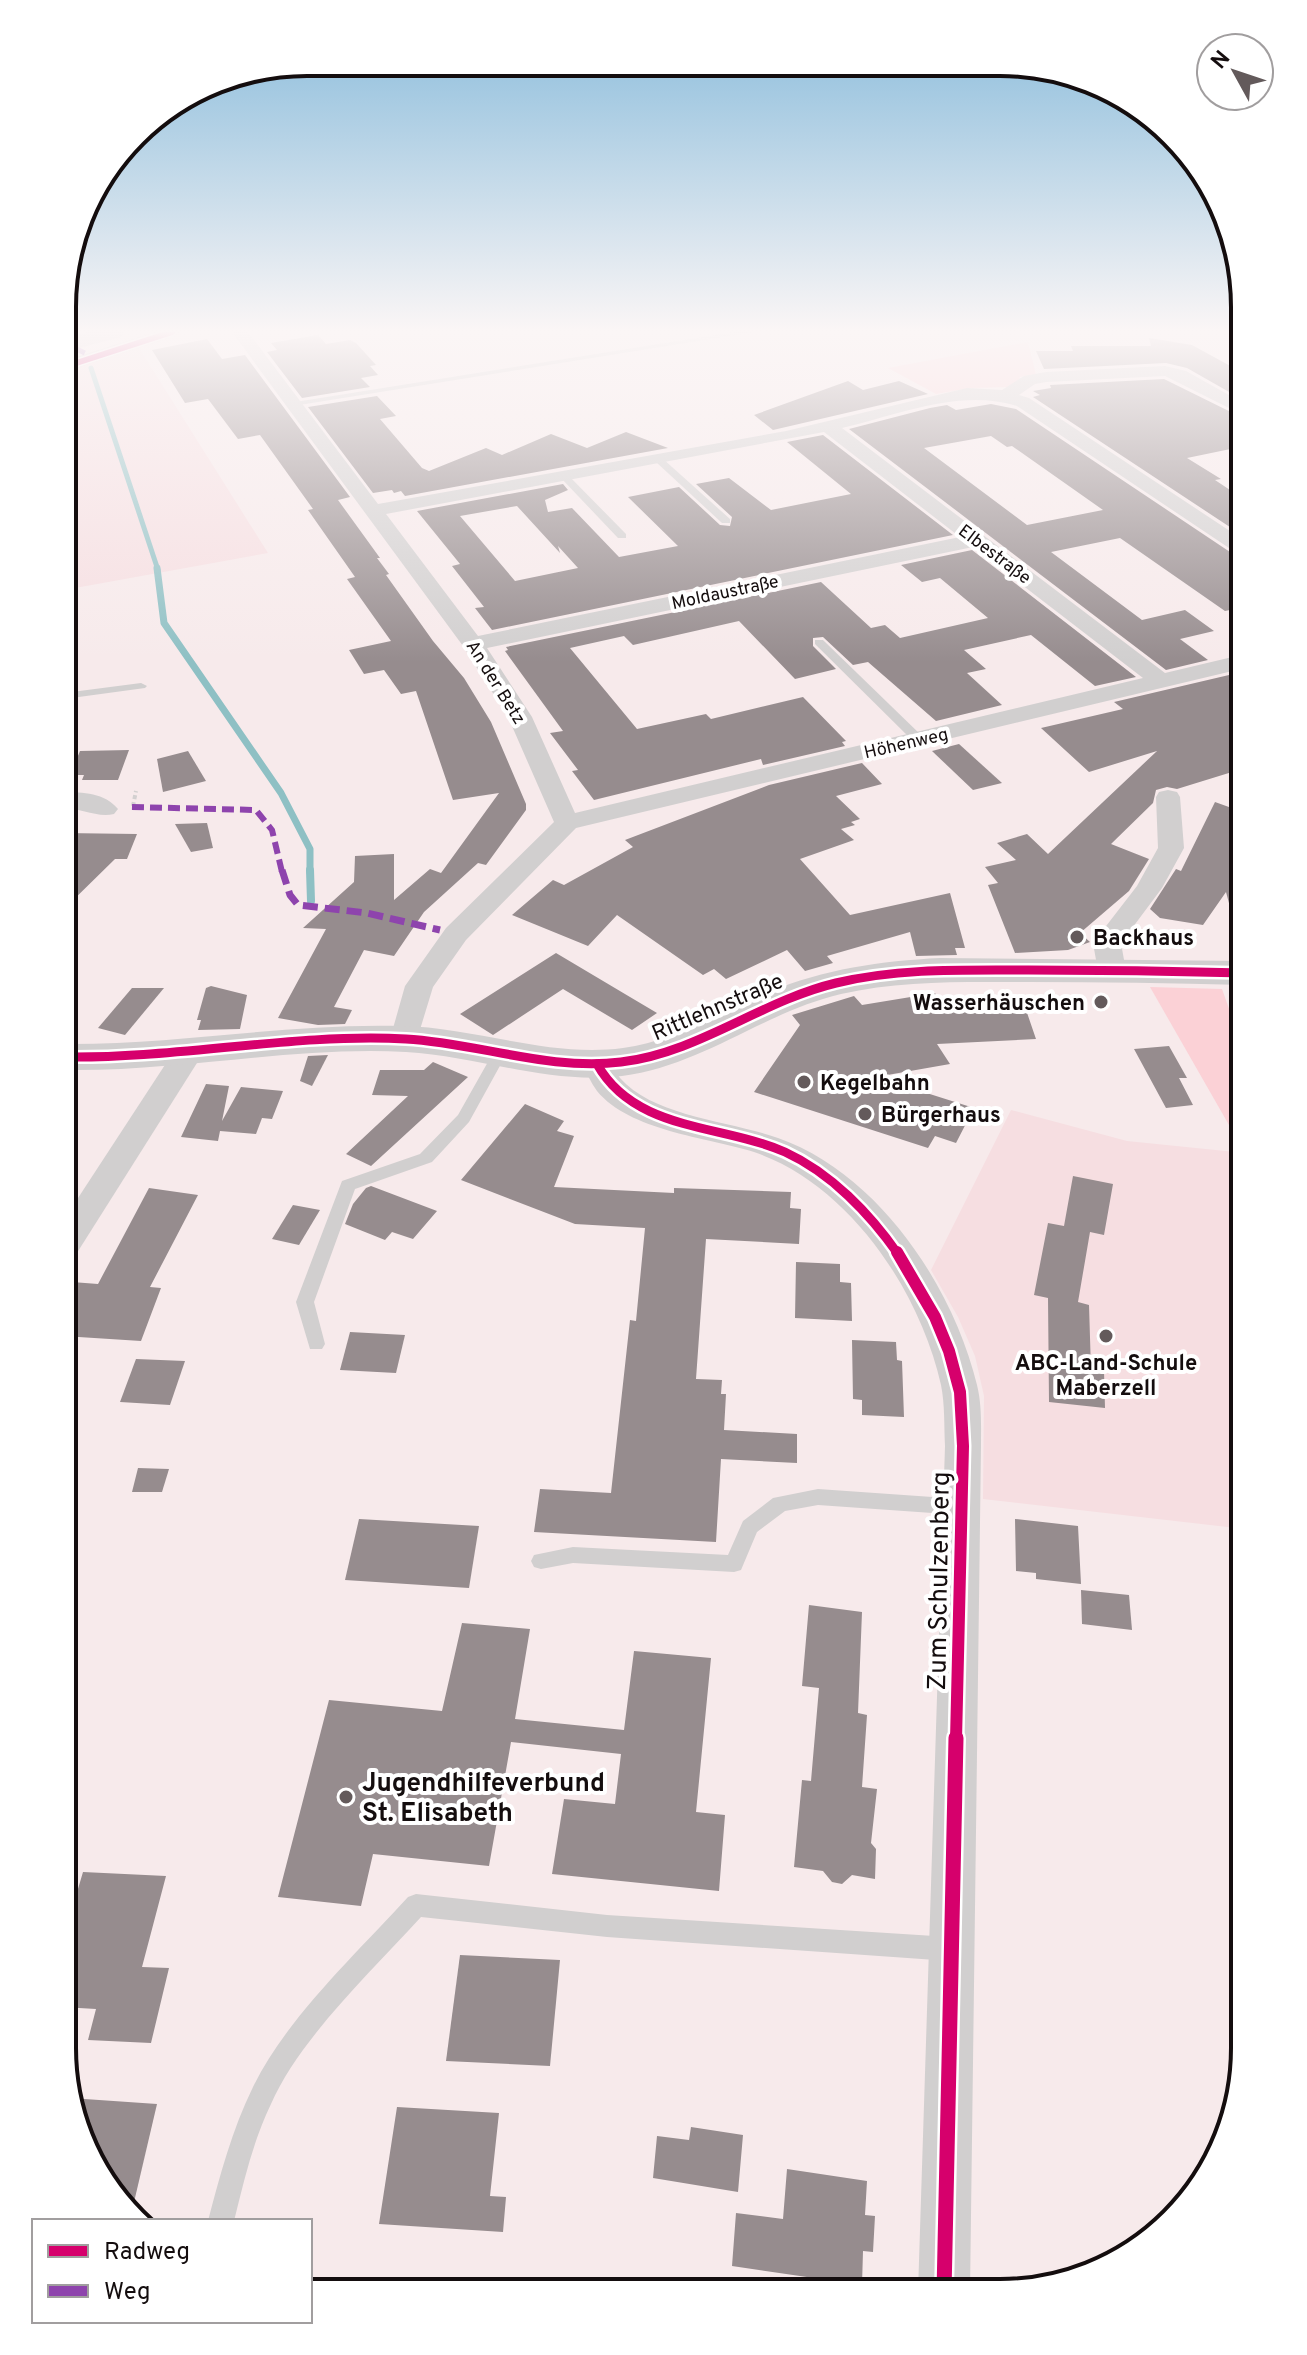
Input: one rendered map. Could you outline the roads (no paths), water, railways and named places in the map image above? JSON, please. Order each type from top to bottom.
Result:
[{"type":"street","name":"An der Betz","points":[[323,442],[473,644],[520,717],[567,823]]},
{"type":"street","points":[[375,510],[752,442]]},
{"type":"street","name":"Elbestraße","points":[[848,442],[1161,681]]},
{"type":"street","points":[[1083,442],[1231,541]]},
{"type":"street","name":"Moldaustraße","points":[[473,644],[976,540]]},
{"type":"street","name":"Höhenweg","points":[[567,823],[1231,664]]},
{"type":"street","points":[[1112,971],[1107,943],[1149,888],[1171,848],[1168,797]]},
{"type":"street","points":[[76,800],[86,800],[105,809]]},
{"type":"street","points":[[405,1039],[419,986],[456,934],[567,823]]},
{"type":"street","name":"Rittlehnstraße","points":[[76,1057],[187,1055],[359,1039],[405,1039],[564,1063],[597,1064],[669,1051],[776,1000],[858,978],[932,971],[1231,973]]},
{"type":"street","points":[[76,1227],[187,1055]]},
{"type":"street","name":"Zum Schulzenberg","points":[[597,1064],[611,1090],[632,1105],[748,1138],[811,1166],[834,1183],[892,1247],[924,1294],[945,1338],[960,1388],[961,1507],[944,2279]]},
{"type":"lane","points":[[659,460],[726,521]]},
{"type":"lane","points":[[564,476],[622,536]]},
{"type":"lane","points":[[819,642],[919,740]]},
{"type":"lane","points":[[76,694],[141,686]]},
{"type":"lane","points":[[316,1344],[305,1302],[348,1185],[426,1158],[464,1118],[500,1053]]},
{"type":"lane","points":[[541,1561],[573,1555],[734,1564],[750,1527],[780,1504],[818,1497],[961,1507]]},
{"type":"lane","points":[[221,2219],[236,2160],[262,2094],[295,2040],[416,1905],[607,1926],[951,1950]]},
{"type":"waterway","points":[[116,442],[158,570]]},
{"type":"waterway","points":[[157,568],[164,623],[281,793],[310,849],[310,870]]},
{"type":"waterway","points":[[310,870],[311,901]]},
{"type":"place","name":"Backhaus","points":[[1077,937]]},
{"type":"place","name":"Wasserhäuschen","points":[[1101,1002]]},
{"type":"place","name":"Kegelbahn","points":[[804,1082]]},
{"type":"place","name":"Bürgerhaus","points":[[865,1114]]},
{"type":"place","name":"ABC-Land-Schule Maberzell","points":[[1106,1336]]},
{"type":"place","name":"Jugendhilfeverbund St. Elisabeth","points":[[346,1797]]}]
